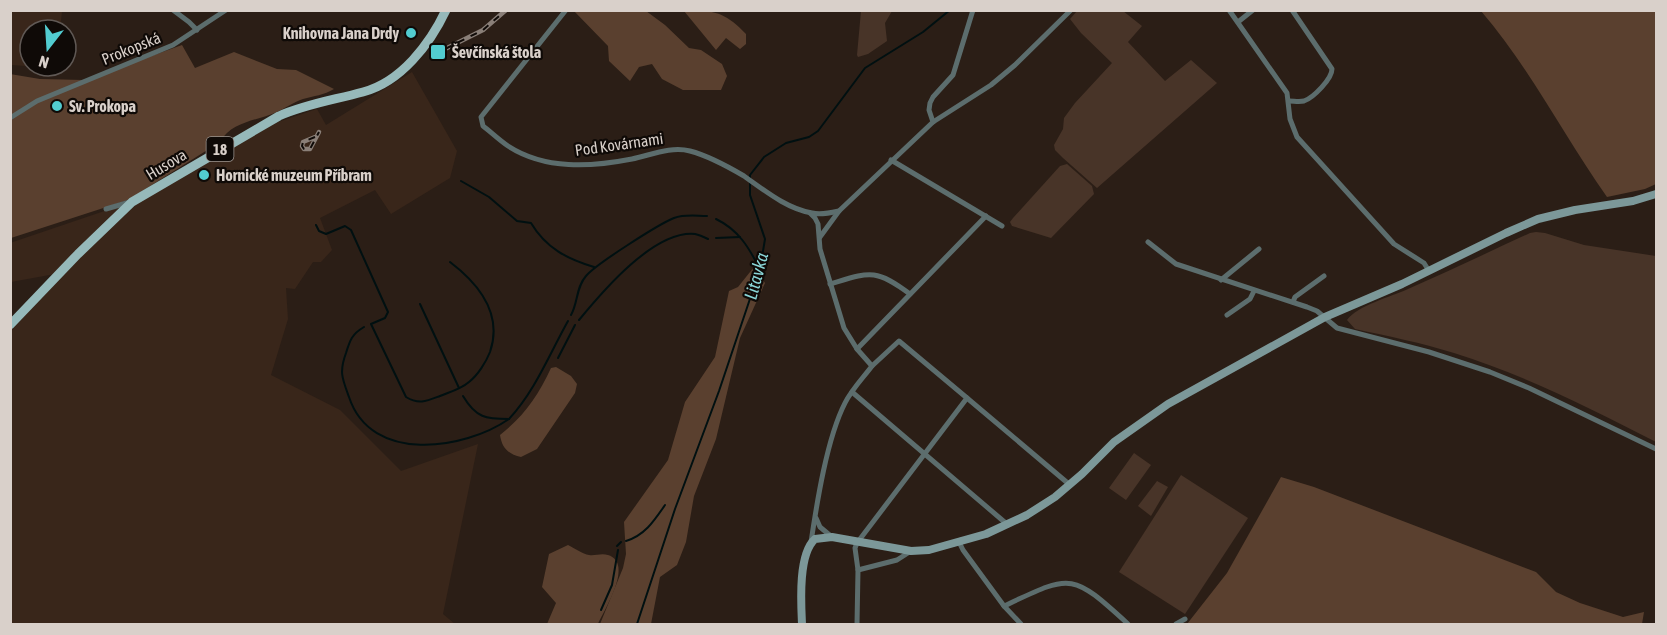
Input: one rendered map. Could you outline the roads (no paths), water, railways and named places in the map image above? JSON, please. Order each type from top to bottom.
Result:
[{"type":"main road","name":"Husova","points":[[10,325],[132,202],[279,116],[301,107],[365,92],[387,80],[424,49],[433,37],[446,10]]},
{"type":"street","points":[[173,10],[197,30]]},
{"type":"street","name":"Prokopská","points":[[10,118],[37,101],[173,45],[225,10]]},
{"type":"street","name":"Pod Kovárnami","points":[[566,10],[483,115],[481,121],[483,126],[507,146],[525,155],[552,163],[607,162],[675,150],[699,154],[742,175],[777,198],[810,213]]},
{"type":"street","points":[[933,122],[929,110],[930,103],[953,75],[973,10]]},
{"type":"street","points":[[819,240],[822,232],[839,211],[891,160],[933,122],[991,85],[1015,65],[1071,10]]},
{"type":"street","points":[[1228,10],[1287,93],[1290,119],[1297,137],[1394,244],[1424,263],[1429,271]]},
{"type":"street","points":[[1238,22],[1253,10]]},
{"type":"street","points":[[1289,101],[1309,99],[1332,75],[1330,65],[1292,10]]},
{"type":"street","points":[[891,160],[1002,226]]},
{"type":"street","points":[[811,543],[823,537],[832,537],[912,551],[929,550],[1008,525],[1027,515],[1070,485],[1104,451],[1134,426],[1168,404],[1325,317],[1538,219],[1575,210],[1633,201],[1656,194]]},
{"type":"street","points":[[106,209],[132,202]]},
{"type":"street","points":[[810,213],[824,214],[839,211]]},
{"type":"street","points":[[810,213],[818,224],[819,240],[844,328],[857,349],[872,366]]},
{"type":"street","points":[[857,349],[986,216]]},
{"type":"street","points":[[1148,242],[1176,264],[1317,311],[1332,325],[1342,330],[1429,352],[1490,372],[1529,388],[1656,449]]},
{"type":"street","points":[[1221,280],[1259,249]]},
{"type":"street","points":[[830,284],[865,274],[874,274],[886,277],[910,294]]},
{"type":"street","points":[[1293,302],[1295,297],[1324,276]]},
{"type":"street","points":[[1227,315],[1250,299],[1254,291]]},
{"type":"street","points":[[802,624],[804,561],[811,543],[837,423],[852,392],[872,366],[899,341],[1070,485]]},
{"type":"street","points":[[852,392],[1008,525]]},
{"type":"street","points":[[857,624],[856,543],[967,398]]},
{"type":"street","points":[[815,518],[820,527],[832,537]]},
{"type":"street","points":[[959,542],[1004,606],[1021,624]]},
{"type":"street","points":[[858,570],[897,560],[912,551]]},
{"type":"street","points":[[1004,606],[1045,587],[1066,582],[1088,590],[1128,624]]},
{"type":"street","points":[[1176,624],[1185,619]]},
{"type":"waterway","name":"Litavka","points":[[637,624],[760,269],[765,239],[750,195],[750,175],[764,157],[786,143],[809,137],[818,131],[865,68],[923,32],[950,10]]},
{"type":"waterway","points":[[461,181],[489,197],[517,221],[531,223],[550,246],[575,260],[594,267]]},
{"type":"waterway","points":[[571,315],[583,280],[592,270],[642,236],[674,218],[707,216]]},
{"type":"waterway","points":[[716,219],[737,234],[760,269]]},
{"type":"waterway","points":[[316,225],[319,231],[326,234],[345,226],[351,230],[388,312],[385,318],[371,324],[406,397],[415,401],[431,399],[466,384],[479,372],[490,352],[493,325],[486,301],[470,280],[450,262]]},
{"type":"waterway","points":[[579,320],[615,279],[646,252],[679,235],[695,234],[708,239]]},
{"type":"waterway","points":[[716,238],[740,237]]},
{"type":"waterway","points":[[420,304],[459,388]]},
{"type":"waterway","points":[[463,396],[472,409],[482,416],[509,419],[534,385],[568,321]]},
{"type":"waterway","points":[[558,358],[575,325]]},
{"type":"waterway","points":[[364,327],[350,341],[342,375],[349,397],[360,418],[377,433],[397,442],[420,445],[444,443],[490,430],[509,419]]},
{"type":"waterway","points":[[626,541],[644,531],[665,505]]},
{"type":"waterway","points":[[617,546],[621,542]]},
{"type":"waterway","points":[[601,610],[612,585],[618,550]]},
{"type":"railway","points":[[433,55],[483,30],[506,10]]},
{"type":"railway","points":[[315,137],[303,142],[304,149],[310,149],[319,132]]},
{"type":"place","name":"Knihovna Jana Drdy","points":[[411,33]]},
{"type":"place","name":"Ševčínská štola","points":[[438,52]]},
{"type":"place","name":"Sv. Prokopa","points":[[57,106]]},
{"type":"place","name":"Hornické muzeum Příbram","points":[[204,175]]}]
